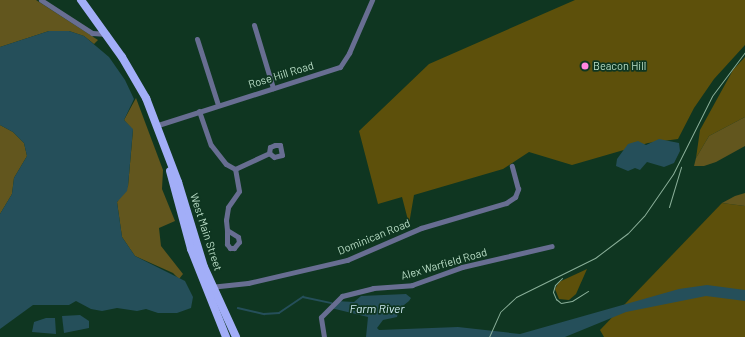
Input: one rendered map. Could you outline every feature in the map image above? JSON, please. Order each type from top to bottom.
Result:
[{"type":"main road","name":"West Main Street","points":[[81,0],[107,34],[135,78],[158,125],[167,154],[182,222],[209,287],[226,337]]},
{"type":"main road","name":"West Main Street","points":[[209,287],[236,337]]},
{"type":"street","points":[[41,0],[96,35],[107,34]]},
{"type":"street","name":"Rose Hill Road","points":[[158,125],[340,67],[349,53],[372,0]]},
{"type":"street","points":[[254,25],[273,88]]},
{"type":"street","points":[[197,39],[218,105]]},
{"type":"street","points":[[199,111],[211,145],[219,158],[235,169],[239,191],[228,207],[227,230]]},
{"type":"street","points":[[235,169],[268,153]]},
{"type":"street","name":"Dominican Road","points":[[209,287],[248,283],[347,260],[421,228],[506,203],[515,197],[518,189],[512,166]]},
{"type":"street","name":"Alex Warfield Road","points":[[324,337],[321,319],[336,299],[342,296],[373,288],[412,285],[462,267],[552,246]]},
{"type":"shaded area","points":[[0,0],[36,0],[98,40],[94,44],[84,36],[69,31],[49,31],[0,47]]},
{"type":"shaded area","points":[[575,0],[745,0],[745,45],[714,79],[694,108],[678,139],[648,143],[572,165],[529,152],[503,169],[414,195],[409,224],[402,197],[378,204],[359,131],[429,64]]},
{"type":"shaded area","points":[[745,57],[745,117],[709,136],[696,158],[700,130],[733,70]]},
{"type":"shaded area","points":[[136,98],[163,170],[162,189],[175,221],[159,228],[161,246],[183,274],[179,279],[173,273],[135,256],[122,237],[117,202],[128,186],[133,130],[124,120]]},
{"type":"shaded area","points":[[745,117],[745,146],[716,162],[704,166],[694,166],[696,158],[709,136]]},
{"type":"shaded area","points":[[0,125],[13,132],[24,143],[27,156],[14,178],[12,194],[0,214]]},
{"type":"shaded area","points":[[745,193],[745,206],[722,203],[735,196]]},
{"type":"shaded area","points":[[722,203],[745,206],[745,337],[604,337],[600,330]]},
{"type":"shaded area","points":[[587,269],[576,294],[569,300],[559,299],[555,289],[559,282]]},
{"type":"water","points":[[49,31],[69,31],[84,36],[109,57],[125,80],[134,99],[124,120],[133,129],[127,191],[117,202],[122,237],[135,256],[185,281],[193,297],[191,308],[177,313],[158,313],[146,309],[137,311],[117,308],[102,311],[91,309],[76,301],[69,305],[33,305],[0,329],[0,214],[12,194],[14,178],[27,156],[24,143],[13,132],[0,125],[0,47]]},
{"type":"water","points":[[659,139],[679,143],[680,151],[674,163],[664,167],[647,162],[640,170],[635,168],[628,171],[616,166],[617,159],[628,144],[638,141],[646,145]]},
{"type":"water","points":[[707,285],[745,290],[745,301],[706,296],[626,312],[565,337],[366,337],[368,317],[331,308],[336,301],[354,302],[361,296],[406,294],[411,298],[399,309],[397,317],[383,320],[377,328],[379,330],[458,327],[520,334],[679,289]]},
{"type":"water","points":[[80,315],[89,321],[89,328],[64,333],[62,316]]},
{"type":"water","points":[[46,318],[55,318],[56,334],[32,332],[34,322]]},
{"type":"waterway","name":"Farm River","points":[[238,308],[264,314],[279,313],[303,297],[331,303]]},
{"type":"tram line","points":[[489,337],[500,312],[516,297],[595,258],[628,233],[644,216],[673,174],[712,96],[745,52]]},
{"type":"tram line","points":[[669,207],[681,167]]},
{"type":"tram line","points":[[562,278],[555,285],[553,292],[556,299],[561,303],[572,301],[588,291]]},
{"type":"place","name":"Beacon Hill","points":[[585,66]]}]
